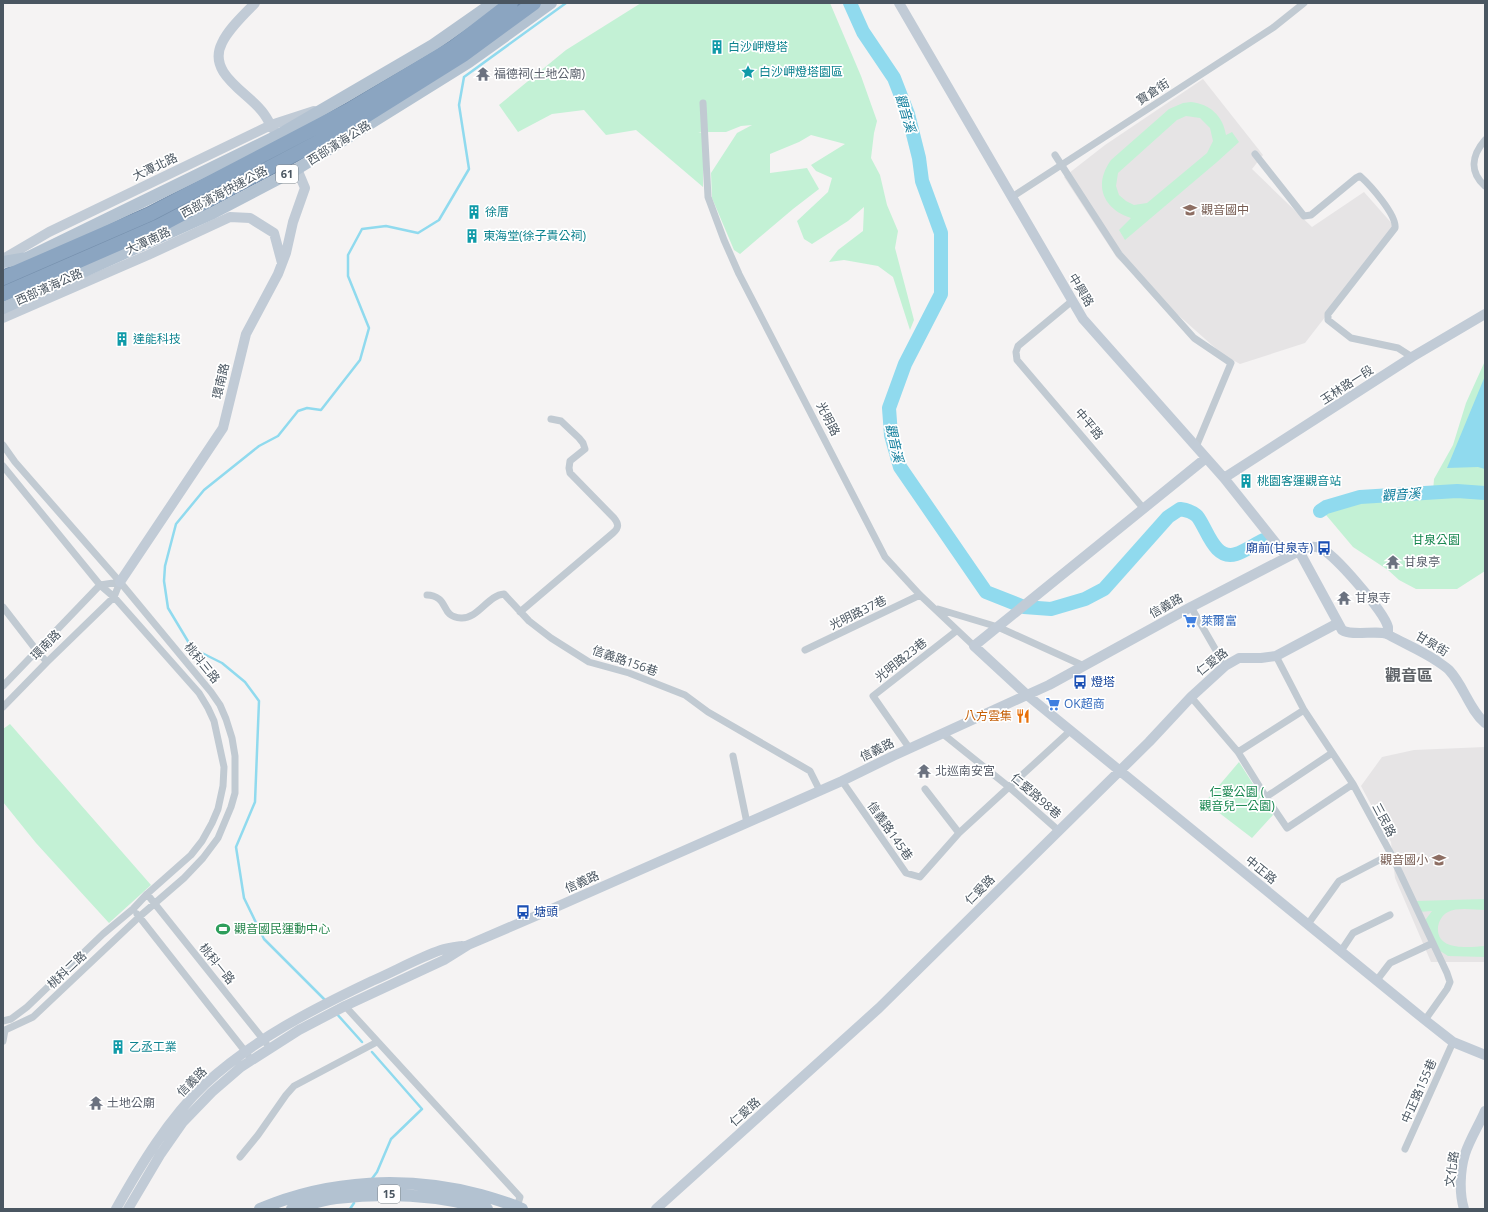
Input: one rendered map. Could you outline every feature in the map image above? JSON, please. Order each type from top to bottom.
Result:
[{"type":"highway","name":"西部濱海快速公路","points":[[3,278],[150,214],[349,110],[454,46],[511,3]]},
{"type":"highway","name":"西部濱海快速公路","points":[[3,294],[159,226],[356,122],[463,55],[534,3]]},
{"type":"main road","points":[[3,262],[27,258],[274,130],[323,109],[433,45],[493,3]]},
{"type":"main road","name":"西部濱海公路","points":[[3,308],[213,213],[297,169],[469,62],[551,3]]},
{"type":"main road","name":"15","points":[[260,1209],[305,1193],[349,1184],[417,1183],[462,1190],[518,1208]]},
{"type":"main road","name":"15","points":[[292,1209],[335,1198],[394,1194],[446,1200],[487,1209]]},
{"type":"street","points":[[256,3],[226,35],[221,44],[219,56],[221,67],[227,78],[260,109],[274,130]]},
{"type":"street","name":"中興路","points":[[899,3],[1083,319],[1224,478],[1287,556]]},
{"type":"street","name":"寶倉街","points":[[1012,197],[1274,27],[1304,3]]},
{"type":"street","name":"光明路","points":[[703,103],[708,197],[724,240],[739,274],[885,557],[920,595],[937,609],[1026,695]]},
{"type":"street","name":"大潭北路","points":[[3,259],[50,232],[274,130]]},
{"type":"street","points":[[1485,140],[1474,157],[1474,170],[1485,186]]},
{"type":"street","points":[[1255,154],[1304,216],[1311,215],[1356,178],[1360,176],[1368,183],[1395,220],[1395,228],[1328,314],[1328,320],[1351,338],[1398,348],[1412,357]]},
{"type":"street","points":[[1055,155],[1118,254],[1194,338],[1231,363],[1196,447]]},
{"type":"street","name":"環南路","points":[[3,707],[114,597],[120,582],[223,428],[246,334],[278,274],[293,222],[305,188],[297,169]]},
{"type":"street","name":"大潭南路","points":[[3,318],[148,256],[230,217],[250,218],[274,233],[282,263]]},
{"type":"street","name":"中平路","points":[[1072,301],[1018,346],[1016,352],[1017,360],[1144,509]]},
{"type":"street","name":"玉林路一段","points":[[1224,478],[1412,357],[1485,314]]},
{"type":"street","points":[[520,612],[613,533],[618,527],[618,523],[614,518],[570,473],[570,461],[585,449],[583,443],[561,421],[551,419]]},
{"type":"street","name":"桃科三路","points":[[4,450],[120,582],[200,677],[220,705],[232,738],[235,756],[235,793],[231,807],[218,838],[203,858],[140,917]]},
{"type":"street","points":[[974,646],[1206,458]]},
{"type":"street","name":"桃科三路","points":[[3,466],[100,585],[114,597],[199,693],[214,721],[224,767],[223,786],[218,809],[212,823],[202,841],[191,855],[147,894],[133,909]]},
{"type":"street","points":[[1287,556],[1309,547],[1319,547],[1327,552],[1352,577],[1374,604],[1388,627],[1388,634]]},
{"type":"street","points":[[1299,551],[1338,623]]},
{"type":"street","name":"信義路","points":[[266,1044],[299,1030],[444,960],[468,945],[820,791],[910,748],[1050,685],[1287,556]]},
{"type":"street","points":[[100,585],[120,582]]},
{"type":"street","name":"環南路","points":[[3,686],[100,585]]},
{"type":"street","name":"信義路156巷","points":[[427,594],[440,600],[447,612],[453,616],[462,618],[470,616],[501,594],[506,595],[529,621],[551,638],[589,662],[629,673],[685,695],[708,712],[810,771],[820,791]]},
{"type":"street","name":"光明路37巷","points":[[805,650],[920,595]]},
{"type":"street","points":[[3,607],[47,662]]},
{"type":"street","points":[[1191,607],[1225,666]]},
{"type":"street","points":[[937,609],[998,627],[1084,666]]},
{"type":"street","name":"甘泉街","points":[[1338,623],[1345,632],[1388,634],[1393,638],[1424,652],[1449,670],[1462,688],[1480,719],[1485,723]]},
{"type":"street","name":"仁愛路","points":[[656,1209],[879,1008],[1120,771],[1191,697],[1225,666],[1239,658],[1276,656],[1338,623]]},
{"type":"street","name":"光明路23巷","points":[[910,748],[873,696],[955,632]]},
{"type":"street","name":"三民路","points":[[1276,656],[1304,710],[1353,784],[1391,854],[1450,982],[1447,989],[1426,1020]]},
{"type":"street","name":"中正路","points":[[1026,695],[1453,1042],[1485,1055]]},
{"type":"street","points":[[1191,697],[1238,752],[1287,828],[1353,784]]},
{"type":"street","points":[[1238,752],[1304,710]]},
{"type":"street","points":[[925,789],[959,833],[1070,731]]},
{"type":"street","name":"仁愛路98巷","points":[[943,734],[1009,787],[1059,831]]},
{"type":"street","points":[[1266,797],[1332,753]]},
{"type":"street","points":[[733,756],[747,823]]},
{"type":"street","name":"信義路145巷","points":[[842,781],[906,873],[920,877],[959,833]]},
{"type":"street","points":[[1308,924],[1339,881],[1391,854]]},
{"type":"street","name":"桃科一路","points":[[147,894],[266,1044]]},
{"type":"street","points":[[133,909],[249,1056]]},
{"type":"street","name":"桃科二路","points":[[3,1021],[11,1019],[27,1007],[104,934],[133,909]]},
{"type":"street","points":[[1341,951],[1354,933],[1390,915]]},
{"type":"street","name":"桃科二路","points":[[4,1031],[33,1017],[140,917]]},
{"type":"street","points":[[1377,980],[1390,963],[1432,943]]},
{"type":"street","name":"信義路","points":[[116,1209],[145,1160],[189,1101],[206,1084],[266,1044],[296,1019],[320,1006],[442,950],[468,945]]},
{"type":"street","points":[[342,1008],[377,1042],[520,1197],[518,1208]]},
{"type":"street","points":[[3,1041],[4,1031]]},
{"type":"street","points":[[240,1157],[294,1086],[377,1042]]},
{"type":"street","name":"中正路155巷","points":[[1406,1150],[1453,1042]]},
{"type":"street","name":"信義路","points":[[128,1209],[160,1155],[183,1122],[249,1056]]},
{"type":"street","name":"文化路","points":[[1464,1209],[1462,1201],[1462,1176],[1465,1154],[1485,1111]]},
{"type":"shaded area","name":"觀音國中","points":[[1203,79],[1263,155],[1252,169],[1312,227],[1364,192],[1395,227],[1305,343],[1240,364],[1222,354],[1117,258],[1064,177],[1105,145]]},
{"type":"shaded area","name":"觀音國小","points":[[1485,747],[1485,962],[1431,962],[1395,878],[1391,842],[1361,786],[1382,757],[1414,750]]},
{"type":"green space","points":[[641,3],[830,3],[861,76],[877,121],[871,158],[880,175],[887,205],[898,231],[895,248],[914,320],[910,330],[893,277],[878,266],[844,260],[829,262],[838,250],[863,231],[864,207],[848,221],[812,244],[804,239],[797,221],[828,192],[832,178],[816,171],[811,165],[845,144],[811,135],[799,142],[770,154],[770,173],[807,168],[819,189],[740,254],[734,250],[712,198],[711,173],[737,133],[752,125],[741,126],[726,132],[698,132],[703,133],[703,187],[636,130],[606,135],[584,110],[552,114],[518,132],[499,105],[566,50]]},
{"type":"green space","points":[[1183,103],[1198,103],[1210,108],[1222,122],[1226,135],[1232,132],[1239,142],[1125,240],[1119,230],[1131,218],[1114,209],[1104,195],[1102,187],[1106,169],[1111,160],[1169,109]],"holes":[[[1186,116],[1200,118],[1210,128],[1213,141],[1207,153],[1147,203],[1134,205],[1119,195],[1116,186],[1118,173],[1177,120]]]},
{"type":"green space","name":"甘泉公園","points":[[1485,361],[1485,571],[1457,589],[1416,589],[1399,580],[1388,570],[1353,547],[1321,509],[1360,497],[1433,492],[1434,479],[1453,445],[1466,403]]},
{"type":"green space","points":[[10,724],[151,885],[109,923],[36,843],[3,802],[3,729]]},
{"type":"green space","name":"仁愛公園 ( 觀音兒一公園)","points":[[1239,762],[1273,815],[1252,838],[1205,802]]},
{"type":"green space","points":[[1485,899],[1485,910],[1452,910],[1442,916],[1438,927],[1439,935],[1442,941],[1455,946],[1463,947],[1485,946],[1485,957],[1448,956],[1434,947],[1424,926],[1426,919],[1432,911],[1418,912],[1416,901]]},
{"type":"water","points":[[1485,376],[1485,469],[1478,467],[1447,468]]},
{"type":"waterway","points":[[326,1001],[264,939],[244,898],[236,847],[255,802],[259,701],[245,682],[222,663],[192,648],[168,608],[164,581],[165,566],[176,524],[204,490],[259,446],[278,436],[298,411],[307,408],[321,410],[360,360],[369,328],[348,276],[348,255],[362,229],[386,226],[418,233],[439,220],[469,169],[459,105],[464,77],[566,3]]},
{"type":"waterway","name":"觀音溪","points":[[850,3],[863,32],[894,78],[908,114],[919,158],[922,181],[941,233],[941,294],[905,364],[889,408],[891,435],[900,467],[986,592],[1024,607],[1051,609],[1085,599],[1104,589],[1168,517],[1180,509],[1187,510],[1197,516],[1212,542],[1222,553],[1228,555],[1236,554],[1264,540]]},
{"type":"waterway","name":"觀音溪","points":[[1320,511],[1326,507],[1360,497],[1457,491],[1485,493]]},
{"type":"waterway","points":[[336,1013],[362,1042]]},
{"type":"waterway","points":[[371,1180],[377,1172],[391,1139],[422,1109],[372,1052]]},
{"type":"waterway","points":[[350,1209],[354,1203]]},
{"type":"place","name":"白沙岬燈塔","points":[[717,47]]},
{"type":"place","name":"白沙岬燈塔園區","points":[[748,72]]},
{"type":"place","name":"福德祠(土地公廟)","points":[[483,74]]},
{"type":"place","name":"觀音國中","points":[[1190,210]]},
{"type":"place","name":"徐厝","points":[[474,212]]},
{"type":"place","name":"東海堂(徐子貴公祠)","points":[[472,236]]},
{"type":"place","name":"達能科技","points":[[122,339]]},
{"type":"place","name":"桃園客運觀音站","points":[[1246,481]]},
{"type":"place","name":"廟前(甘泉寺)","points":[[1324,548]]},
{"type":"place","name":"甘泉亭","points":[[1393,562]]},
{"type":"place","name":"甘泉寺","points":[[1344,598]]},
{"type":"place","name":"萊爾富","points":[[1190,621]]},
{"type":"place","name":"燈塔","points":[[1080,682]]},
{"type":"place","name":"OK超商","points":[[1053,704]]},
{"type":"place","name":"八方雲集","points":[[1023,716]]},
{"type":"place","name":"北巡南安宮","points":[[924,771]]},
{"type":"place","name":"觀音國小","points":[[1439,860]]},
{"type":"place","name":"塘頭","points":[[523,912]]},
{"type":"place","name":"觀音國民運動中心","points":[[223,929]]},
{"type":"place","name":"乙丞工業","points":[[118,1047]]},
{"type":"place","name":"土地公廟","points":[[96,1103]]},
{"type":"district","name":"觀音區","points":[[1409,675]]}]
